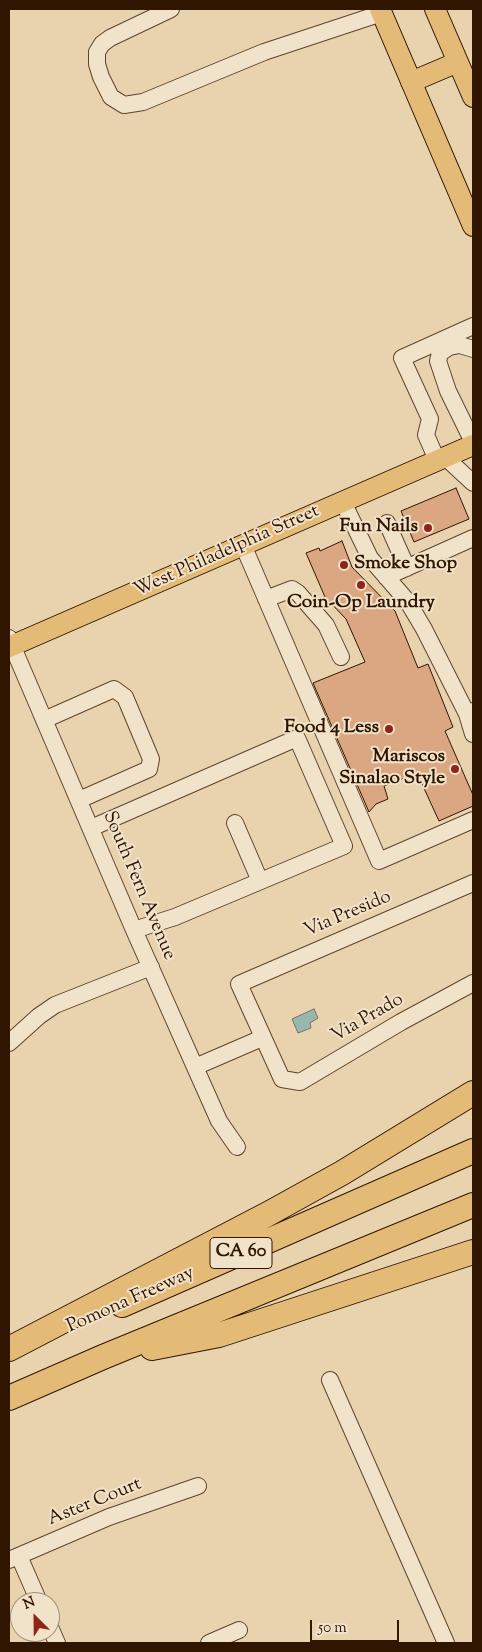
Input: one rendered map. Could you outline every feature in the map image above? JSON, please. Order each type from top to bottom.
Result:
[{"type":"highway","points":[[9,1349],[268,1214],[342,1173],[473,1093]]},
{"type":"highway","name":"Pomona Freeway","points":[[9,1354],[473,1151]]},
{"type":"highway","name":"CA 60","points":[[9,1398],[103,1357],[473,1205]]},
{"type":"highway","points":[[103,1357],[220,1335],[473,1252]]},
{"type":"main road","points":[[435,9],[473,97]]},
{"type":"main road","points":[[381,11],[473,226]]},
{"type":"main road","points":[[411,82],[458,62]]},
{"type":"main road","name":"West Philadelphia Street","points":[[10,644],[343,502],[473,443]]},
{"type":"street","points":[[172,9],[110,38],[102,44],[97,52],[97,64],[101,77],[111,97],[124,105],[144,102],[264,52],[381,11]]},
{"type":"street","points":[[473,326],[402,358],[430,419],[426,435],[441,458],[473,482]]},
{"type":"street","points":[[473,349],[460,345],[449,347],[440,353],[438,361],[448,392],[473,443]]},
{"type":"street","points":[[343,502],[370,558],[408,602],[424,629],[470,713],[473,734]]},
{"type":"street","points":[[387,524],[407,568]]},
{"type":"street","points":[[386,577],[473,538]]},
{"type":"street","points":[[243,545],[379,861],[473,820]]},
{"type":"street","points":[[266,599],[292,589],[298,593],[326,625],[341,657]]},
{"type":"street","name":"South Fern Avenue","points":[[10,644],[219,1121],[237,1147]]},
{"type":"street","points":[[44,720],[114,689],[125,697],[151,759],[149,769],[79,800]]},
{"type":"street","points":[[91,828],[297,738],[344,846],[175,917],[134,930]]},
{"type":"street","points":[[235,823],[260,881]]},
{"type":"street","name":"Via Presido","points":[[262,1038],[240,984],[473,883]]},
{"type":"street","points":[[9,1043],[39,1016],[55,1005],[151,966]]},
{"type":"street","name":"Via Prado","points":[[262,1038],[282,1079],[300,1082],[473,983]]},
{"type":"street","points":[[195,1067],[262,1038]]},
{"type":"street","points":[[330,1380],[446,1643]]},
{"type":"street","name":"Aster Court","points":[[14,1558],[115,1514],[198,1486]]},
{"type":"street","points":[[14,1558],[33,1592]]},
{"type":"street","points":[[209,1643],[239,1630]]},
{"type":"water","points":[[314,1009],[318,1018],[310,1023],[311,1028],[298,1033],[292,1019]]},
{"type":"building","points":[[456,488],[469,519],[414,542],[401,511]]},
{"type":"building","name":"Food 4 Less","points":[[342,541],[352,567],[395,611],[418,668],[428,664],[453,727],[445,731],[473,795],[473,806],[439,821],[417,773],[384,786],[388,799],[376,804],[369,812],[313,683],[365,662],[346,619],[325,597],[306,553],[319,548],[320,551]]},
{"type":"place","name":"Fun Nails","points":[[428,528]]},
{"type":"place","name":"Smoke Shop","points":[[344,565]]},
{"type":"place","name":"Coin-Op Laundry","points":[[361,585]]},
{"type":"place","name":"Food 4 Less","points":[[389,729]]},
{"type":"place","name":"Mariscos Sinalao Style","points":[[455,769]]}]
